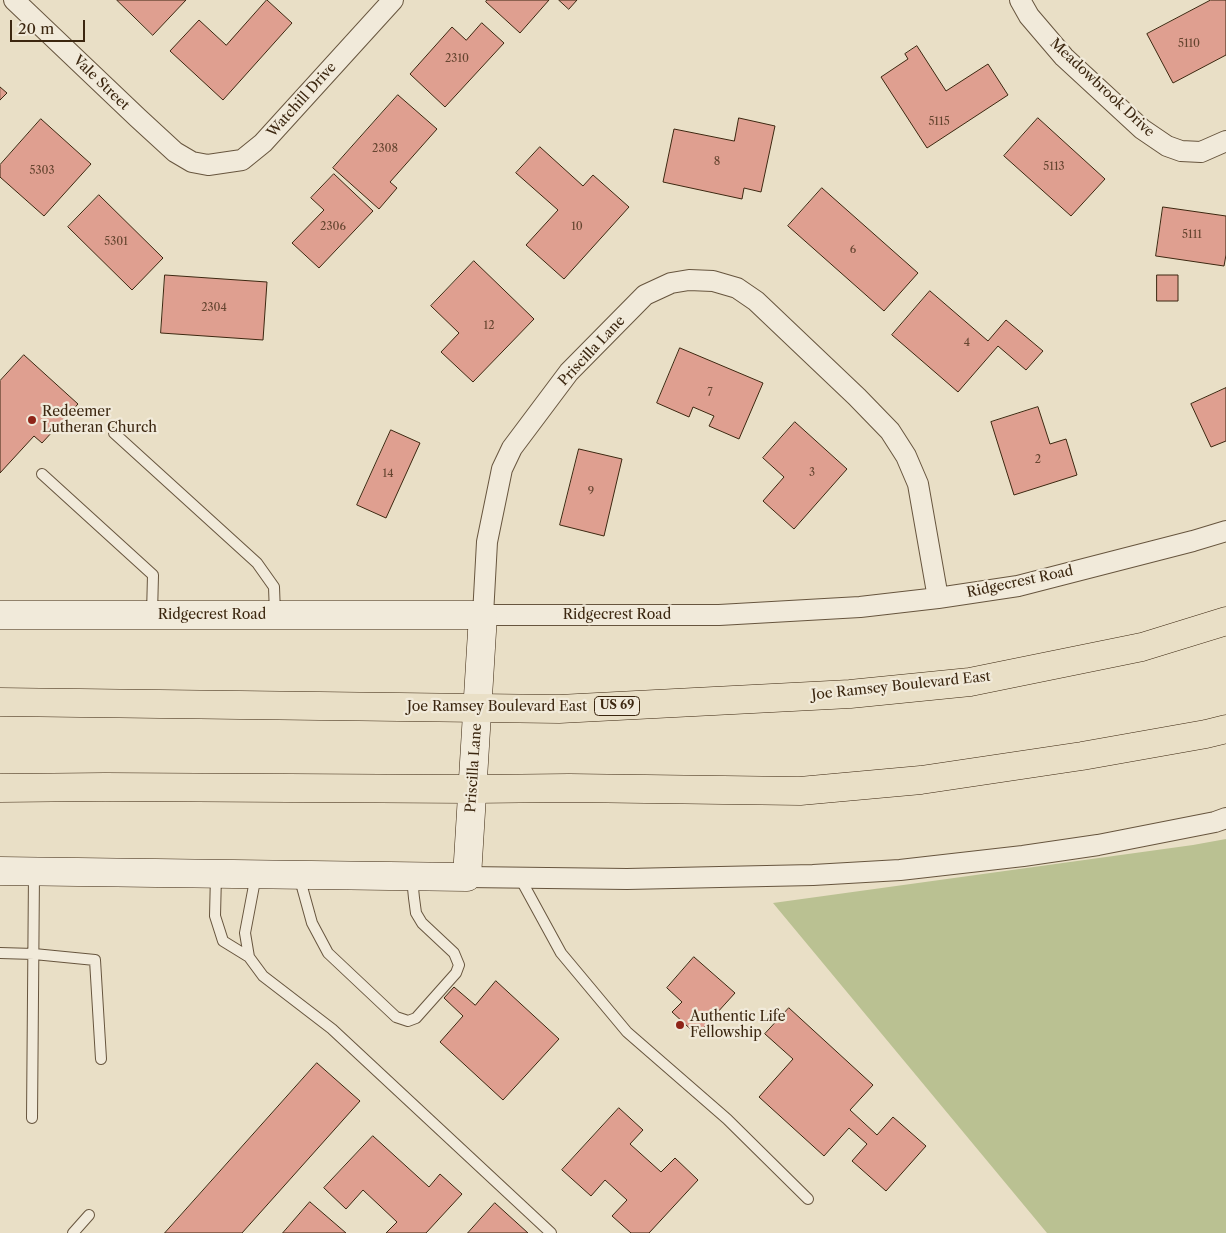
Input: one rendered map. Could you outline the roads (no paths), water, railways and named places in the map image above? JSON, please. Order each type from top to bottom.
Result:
[{"type":"highway","name":"Joe Ramsey Boulevard East","points":[[0,702],[559,708],[850,694],[970,682],[1142,647],[1226,621]]},
{"type":"highway","points":[[0,788],[569,788],[800,791],[921,780],[1082,756],[1226,729]]},
{"type":"street","name":"Vale Street","points":[[14,0],[175,152],[192,162]]},
{"type":"street","name":"Watchill Drive","points":[[192,162],[208,165],[242,160],[263,143],[393,0]]},
{"type":"street","name":"Meadowbrook Drive","points":[[1020,0],[1029,16],[1064,57],[1142,129],[1167,146],[1181,151],[1201,152],[1226,140]]},
{"type":"street","name":"Priscilla Lane","points":[[467,877],[487,542],[502,469],[512,448],[569,372],[645,295],[671,283],[689,280],[713,281],[737,288],[756,302],[850,390],[890,431],[906,456],[918,484],[938,598]]},
{"type":"street","name":"Ridgecrest Road","points":[[0,615],[719,614],[860,607],[1018,586],[1226,531]]},
{"type":"street","points":[[0,872],[520,878],[813,875],[900,870],[1023,856],[1098,845],[1215,822],[1226,818]]},
{"type":"lane","points":[[114,433],[258,563],[274,587],[275,615]]},
{"type":"lane","points":[[42,474],[152,575],[152,615]]},
{"type":"lane","points":[[32,1118],[34,872]]},
{"type":"lane","points":[[216,874],[215,916],[222,941],[249,957],[264,976],[332,1030],[550,1233]]},
{"type":"lane","points":[[249,957],[245,933],[256,874]]},
{"type":"lane","points":[[299,875],[312,923],[328,953],[396,1017],[408,1021],[416,1018],[456,973],[459,964],[454,953],[422,923],[416,913],[412,876]]},
{"type":"lane","points":[[520,878],[562,953],[627,1032],[728,1120],[808,1199]]},
{"type":"lane","points":[[0,954],[34,954],[95,960],[101,1059]]},
{"type":"lane","points":[[74,1233],[90,1215]]},
{"type":"place","name":"Redeemer Lutheran Church","points":[[32,420]]},
{"type":"place","name":"Authentic Life Fellowship","points":[[680,1025]]}]
